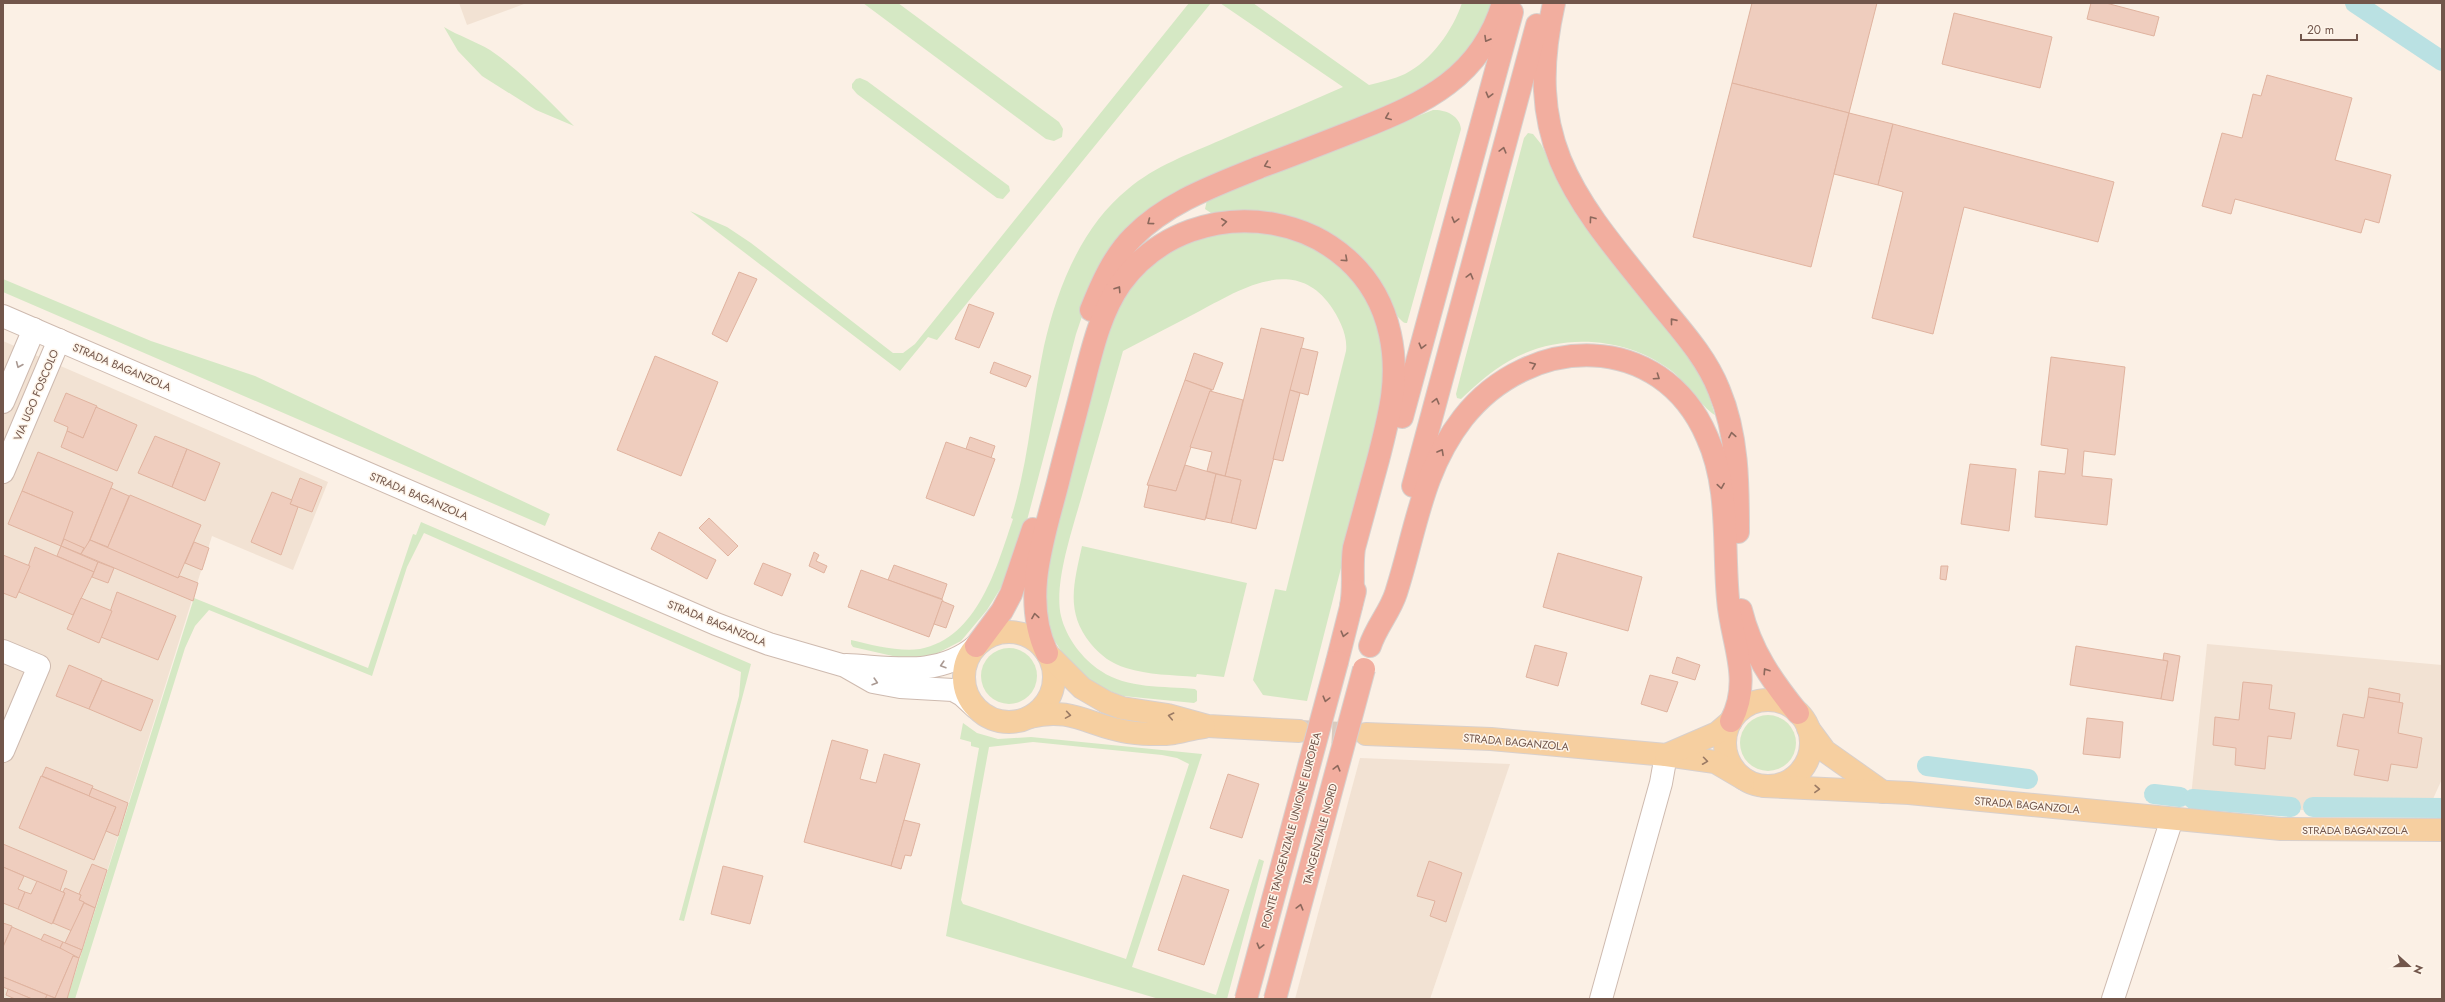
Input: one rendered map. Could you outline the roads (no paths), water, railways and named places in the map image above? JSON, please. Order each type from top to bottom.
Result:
[{"type":"highway","points":[[976,646],[1002,611],[1014,587],[1038,512],[1079,350],[1090,315],[1110,270],[1132,238],[1155,218],[1192,196],[1407,109],[1434,95],[1462,72],[1479,52],[1492,30],[1503,3]]},
{"type":"highway","points":[[1352,606],[1514,3]]},
{"type":"highway","points":[[1370,646],[1543,3]]},
{"type":"highway","points":[[1554,3],[1546,46],[1544,86],[1548,120],[1557,153],[1571,185],[1589,214],[1691,343],[1719,389],[1730,422],[1736,460],[1739,588],[1743,618],[1763,668],[1802,718]]},
{"type":"highway","points":[[1047,653],[1036,622],[1034,599],[1036,579],[1047,525],[1101,323],[1120,284],[1151,253],[1179,234],[1198,227],[1218,223],[1268,222],[1296,229],[1321,241],[1340,254],[1364,277],[1376,296],[1388,325],[1395,365],[1394,395],[1354,548],[1352,566],[1354,588],[1352,606]]},
{"type":"highway","points":[[1370,646],[1396,593],[1419,504],[1432,470],[1451,435],[1471,408],[1507,377],[1536,363],[1566,356],[1582,355],[1615,359],[1644,369],[1671,387],[1692,409],[1713,452],[1722,498],[1729,612],[1742,670],[1740,696],[1731,721]]},
{"type":"highway","name":"PONTE TANGENZIALE UNIONE EUROPEA","points":[[1246,999],[1352,606]]},
{"type":"highway","name":"TANGENZIALE NORD","points":[[1275,999],[1370,646]]},
{"type":"main road","name":"STRADA BAGANZOLA","points":[[976,646],[995,634],[1017,632],[1031,638],[1047,653],[1073,682],[1106,702],[1131,711],[1168,715],[1208,726],[1299,731]]},
{"type":"main road","points":[[975,707],[967,694],[964,680],[968,658],[976,646]]},
{"type":"main road","name":"STRADA BAGANZOLA","points":[[1030,717],[1046,702],[1052,689],[1053,667],[1047,653]]},
{"type":"main road","name":"STRADA BAGANZOLA","points":[[1666,755],[1717,733],[1746,706],[1760,701],[1780,702],[1802,718],[1815,739],[1825,751],[1883,792]]},
{"type":"main road","name":"STRADA BAGANZOLA","points":[[975,707],[987,716],[1001,721],[1016,722],[1030,717],[1052,714],[1068,715],[1119,730],[1138,733],[1169,734],[1208,726]]},
{"type":"main road","name":"STRADA BAGANZOLA","points":[[1764,786],[1785,783],[1802,770],[1810,751],[1810,737],[1802,718]]},
{"type":"main road","name":"STRADA BAGANZOLA","points":[[1731,721],[1726,735],[1725,749],[1730,763],[1744,779]]},
{"type":"main road","name":"STRADA BAGANZOLA","points":[[1366,734],[1491,739],[1666,755],[1715,762],[1744,779],[1764,786],[1883,792],[2281,829],[2442,830]]},
{"type":"street","name":"STRADA BAGANZOLA","points":[[3,316],[716,624],[769,644],[840,664],[900,669],[931,668],[960,658],[976,646]]},
{"type":"street","points":[[3,402],[34,329]]},
{"type":"street","name":"VIA UGO FOSCOLO","points":[[3,472],[59,340]]},
{"type":"street","points":[[3,651],[39,666],[3,751]]},
{"type":"street","name":"STRADA BAGANZOLA","points":[[840,664],[864,678],[882,684],[954,690],[975,707]]},
{"type":"street","points":[[1601,999],[1661,783],[1666,755]]},
{"type":"street","points":[[2113,999],[2172,818]]},
{"type":"waterway","points":[[2355,3],[2442,61]]},
{"type":"waterway","points":[[1927,766],[2028,779]]},
{"type":"waterway","points":[[2154,794],[2180,797]]},
{"type":"waterway","points":[[2193,799],[2291,807]]},
{"type":"waterway","points":[[2313,807],[2442,808]]},
{"type":"tunnel","points":[[1299,731],[1365,734]]}]
